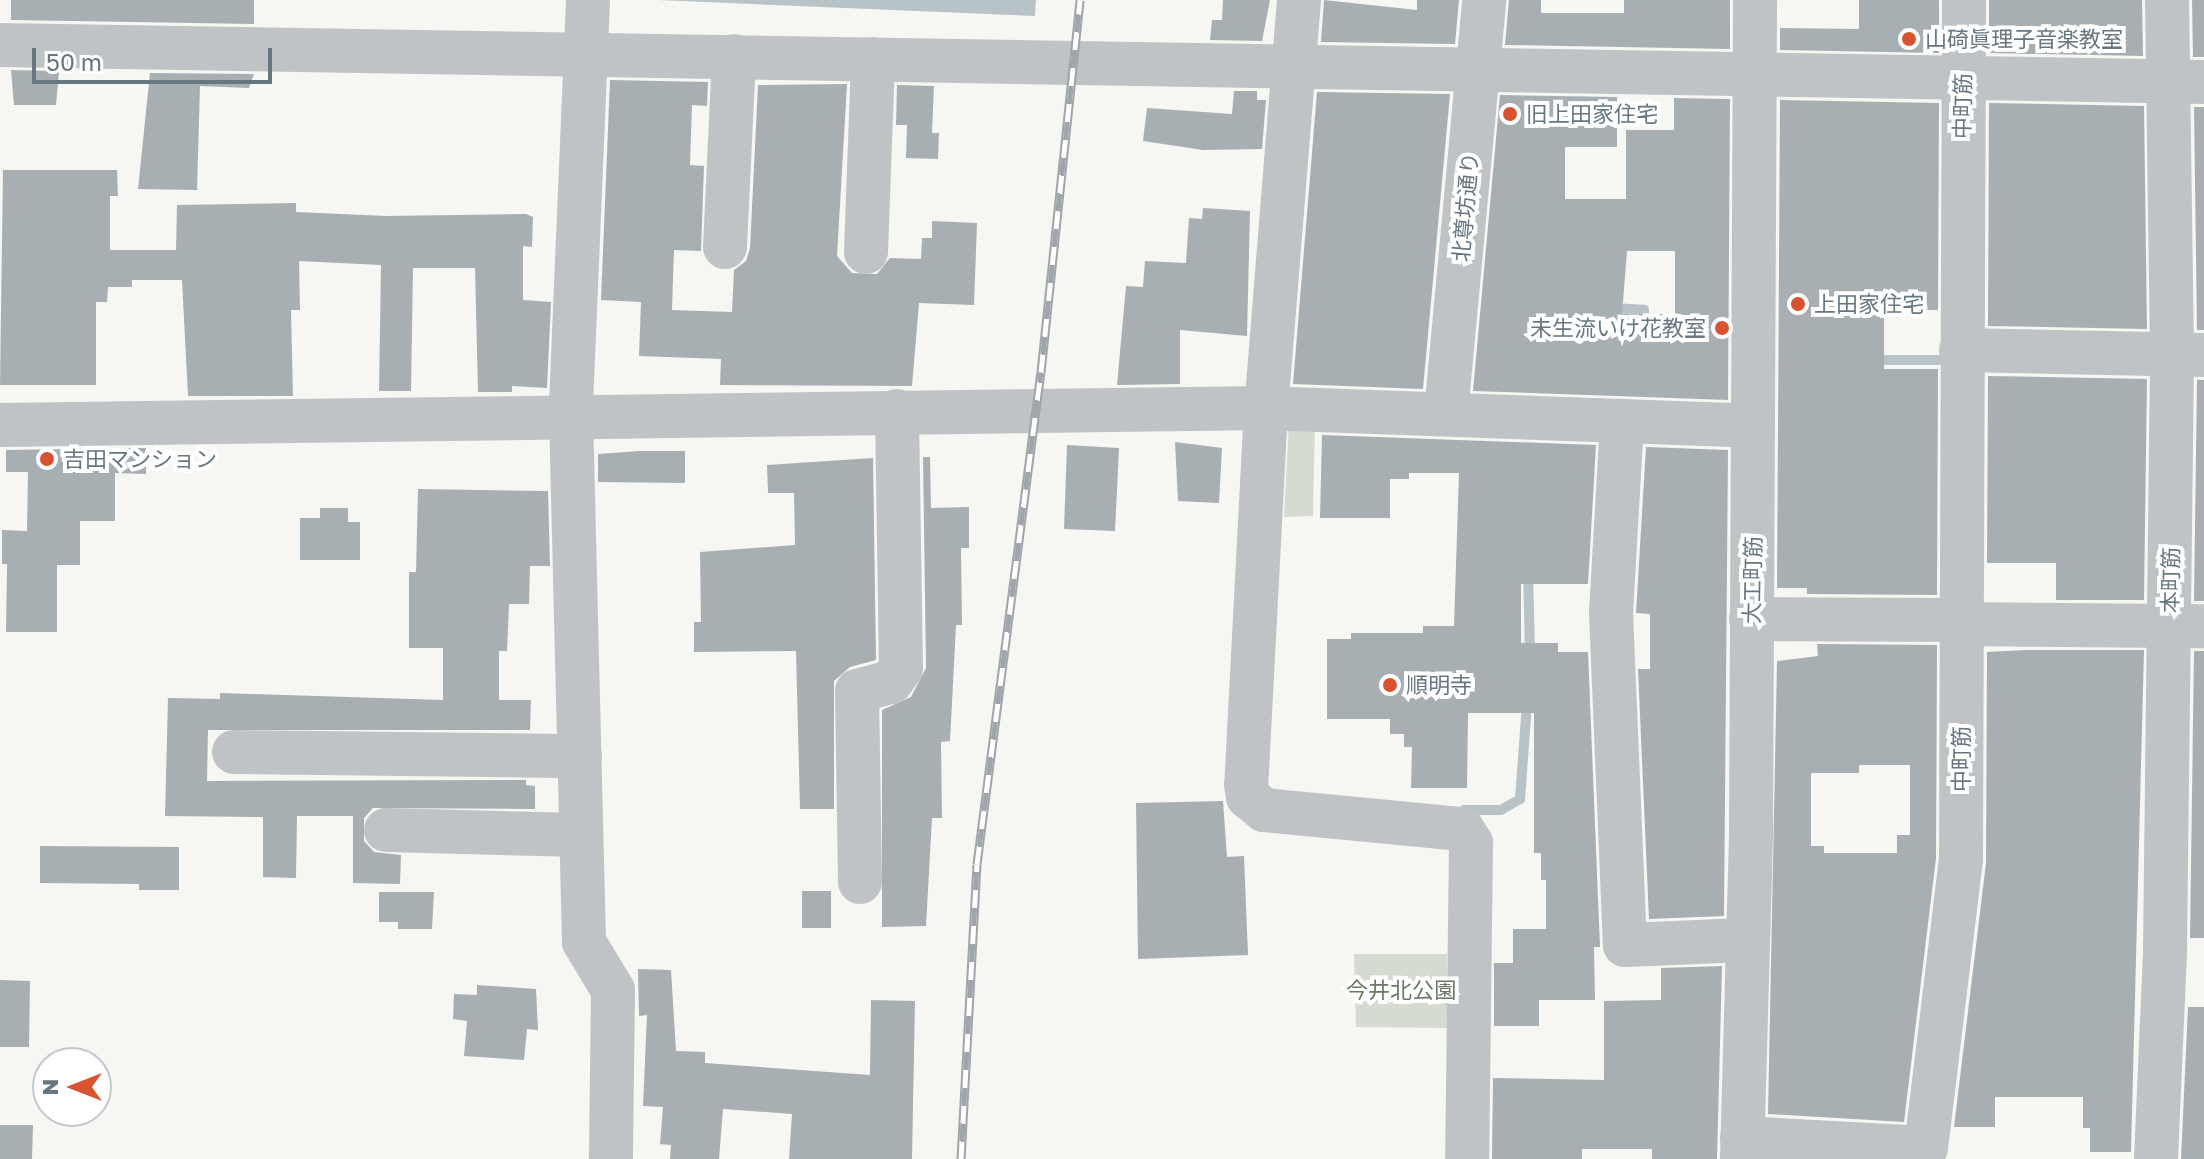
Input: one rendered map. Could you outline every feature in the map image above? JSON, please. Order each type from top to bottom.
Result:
[{"type":"street","points":[[588,0],[571,414],[584,942],[613,990],[611,1159]]},
{"type":"street","points":[[1299,0],[1266,408],[1248,797],[1264,810],[1462,829],[1471,843],[1467,1159]]},
{"type":"street","name":"北尊坊通り","points":[[1446,413],[1484,0]]},
{"type":"street","name":"大工町筋","points":[[1742,1149],[1754,359],[1755,0]]},
{"type":"street","name":"中町筋","points":[[1916,1151],[1961,860],[1964,0]]},
{"type":"street","name":"本町筋","points":[[2156,1159],[2165,949],[2187,626],[2185,82],[2167,0]]},
{"type":"street","points":[[0,45],[1293,66],[1756,79],[2185,82]]},
{"type":"street","points":[[725,247],[734,56]]},
{"type":"street","points":[[866,252],[873,59]]},
{"type":"street","points":[[1961,357],[2188,355]]},
{"type":"street","points":[[0,425],[571,414],[1266,408],[1753,426]]},
{"type":"street","points":[[860,882],[857,691],[891,682],[901,668],[897,411]]},
{"type":"street","points":[[1622,422],[1611,613],[1625,945],[1745,940]]},
{"type":"street","points":[[1751,619],[2187,626]]},
{"type":"street","points":[[234,752],[580,756]]},
{"type":"street","points":[[386,830],[581,835]]},
{"type":"street","points":[[1742,1149],[1916,1151]]},
{"type":"green space","points":[[1289,422],[1315,422],[1313,516],[1284,517]]},
{"type":"green space","name":"今井北公園","points":[[1354,954],[1447,954],[1447,1028],[1356,1027]]},
{"type":"shaded area","points":[[658,0],[1036,0],[1035,16]]},
{"type":"building","points":[[11,0],[254,0],[254,24],[11,20]]},
{"type":"building","points":[[1223,0],[1270,0],[1262,41],[1210,40],[1212,20],[1222,20]]},
{"type":"building","points":[[1324,0],[1417,10],[1417,0],[1459,0],[1455,44],[1321,42]]},
{"type":"building","points":[[1509,0],[1541,0],[1541,13],[1624,13],[1624,0],[1730,0],[1730,49],[1505,45]]},
{"type":"building","name":"山碕眞理子音楽教室","points":[[1859,0],[1939,0],[1939,53],[1780,50],[1780,28],[1859,29]]},
{"type":"building","points":[[1989,0],[2142,0],[2143,56],[1989,53]]},
{"type":"building","points":[[2192,0],[2204,0],[2204,57],[2193,57]]},
{"type":"building","points":[[11,70],[59,71],[56,105],[14,105]]},
{"type":"building","points":[[150,73],[254,74],[249,88],[200,86],[197,190],[138,189]]},
{"type":"building","points":[[610,80],[708,82],[707,106],[692,105],[690,165],[704,166],[701,251],[674,250],[672,310],[732,312],[734,270],[746,261],[750,248],[758,85],[847,84],[837,256],[852,273],[877,274],[890,258],[921,259],[922,238],[932,238],[932,221],[977,223],[974,305],[919,303],[912,386],[720,385],[721,359],[639,356],[641,302],[601,300]]},
{"type":"building","points":[[897,85],[934,86],[932,133],[939,133],[938,159],[906,158],[907,125],[896,125]]},
{"type":"building","points":[[1234,91],[1257,91],[1257,100],[1266,100],[1262,149],[1203,150],[1143,141],[1147,108],[1232,114]]},
{"type":"building","points":[[1317,92],[1450,94],[1423,389],[1293,384]]},
{"type":"building","points":[[1500,95],[1617,97],[1617,147],[1565,147],[1565,199],[1626,199],[1626,130],[1674,130],[1674,98],[1730,99],[1728,400],[1473,391]],"holes":[[[1627,251],[1675,251],[1675,314],[1622,314]]]},
{"type":"building","points":[[1780,100],[1939,103],[1938,310],[1884,310],[1884,369],[1938,369],[1937,595],[1807,594],[1807,588],[1777,588]]},
{"type":"building","points":[[1989,103],[2144,106],[2147,329],[1988,326]]},
{"type":"building","points":[[2194,107],[2204,107],[2204,330],[2197,330]]},
{"type":"building","points":[[3,170],[117,170],[118,196],[110,196],[110,250],[176,250],[177,205],[296,203],[296,212],[386,216],[526,214],[533,217],[532,247],[523,246],[523,300],[551,302],[547,388],[512,386],[512,392],[478,392],[475,268],[413,268],[411,391],[379,391],[381,265],[299,261],[300,310],[291,310],[293,396],[188,396],[182,280],[132,280],[132,287],[108,287],[107,302],[96,302],[96,385],[0,385]]},
{"type":"building","points":[[1203,208],[1250,211],[1247,336],[1180,330],[1180,384],[1117,385],[1126,286],[1143,287],[1145,261],[1186,263],[1189,218],[1202,219]]},
{"type":"building","points":[[1988,376],[2147,379],[2144,600],[2056,600],[2056,563],[1987,563]]},
{"type":"building","points":[[2197,380],[2204,380],[2204,601],[2194,601]]},
{"type":"building","points":[[1322,435],[1596,445],[1588,584],[1521,584],[1521,643],[1558,643],[1558,652],[1588,652],[1600,947],[1594,947],[1595,1000],[1539,1000],[1539,1026],[1494,1026],[1494,963],[1513,963],[1513,929],[1546,929],[1546,880],[1541,880],[1541,853],[1534,853],[1534,713],[1468,713],[1467,788],[1411,788],[1412,747],[1404,747],[1404,734],[1390,734],[1390,719],[1327,719],[1327,639],[1351,639],[1351,633],[1423,633],[1423,626],[1454,626],[1459,473],[1409,473],[1409,479],[1390,479],[1390,518],[1320,518]]},
{"type":"building","points":[[1175,442],[1222,448],[1219,503],[1178,501]]},
{"type":"building","points":[[1067,445],[1119,448],[1115,531],[1064,529]]},
{"type":"building","points":[[1646,447],[1728,450],[1724,916],[1649,919],[1638,669],[1650,669],[1650,614],[1636,613]]},
{"type":"building","points":[[146,448],[146,474],[115,473],[115,521],[80,521],[80,565],[57,565],[57,632],[6,632],[7,564],[2,564],[2,530],[27,531],[28,472],[6,472],[6,450]]},
{"type":"building","points":[[685,451],[685,483],[598,482],[598,454]]},
{"type":"building","points":[[923,457],[930,457],[931,508],[969,507],[969,548],[961,548],[962,625],[956,625],[950,741],[941,742],[942,818],[932,818],[926,926],[882,927],[882,710],[911,697],[926,668]]},
{"type":"building","points":[[873,458],[876,660],[850,667],[834,681],[834,809],[800,809],[796,651],[694,652],[694,622],[701,622],[700,552],[795,545],[794,493],[768,493],[767,465]]},
{"type":"building","points":[[418,489],[548,491],[550,566],[530,566],[529,604],[509,604],[507,651],[499,651],[499,700],[531,700],[530,730],[208,730],[207,781],[526,780],[526,785],[535,786],[535,809],[373,808],[364,818],[364,841],[374,852],[401,855],[400,884],[353,883],[353,816],[297,816],[296,878],[263,877],[263,817],[165,816],[168,698],[220,699],[220,693],[443,700],[443,648],[409,648],[409,572],[416,572]]},
{"type":"building","points":[[320,508],[348,508],[348,522],[360,522],[360,560],[300,560],[300,518],[320,518]]},
{"type":"building","points":[[1817,644],[1937,645],[1936,858],[1904,1122],[1768,1114],[1777,661],[1818,656]],"holes":[[[1859,765],[1910,765],[1910,835],[1897,835],[1897,853],[1824,853],[1824,846],[1811,846],[1811,773],[1859,773]]]},
{"type":"building","points":[[2144,650],[2131,1152],[2090,1152],[2090,1128],[2083,1128],[2083,1097],[1995,1097],[1995,1127],[1954,1127],[1986,863],[1987,652]]},
{"type":"building","points":[[2194,651],[2204,651],[2204,938],[2190,938]]},
{"type":"building","points":[[1223,801],[1227,857],[1244,856],[1248,955],[1138,959],[1136,803]]},
{"type":"building","points":[[40,846],[179,847],[179,890],[139,890],[139,884],[40,883]]},
{"type":"building","points":[[802,891],[831,891],[831,928],[802,928]]},
{"type":"building","points":[[379,892],[434,892],[432,929],[398,929],[398,922],[379,922]]},
{"type":"building","points":[[1722,966],[1717,1159],[1652,1159],[1652,1149],[1582,1149],[1582,1159],[1492,1159],[1493,1078],[1604,1080],[1604,1001],[1661,1000],[1661,968]]},
{"type":"building","points":[[638,969],[671,970],[676,1051],[705,1052],[705,1063],[870,1075],[871,1000],[915,1001],[912,1159],[789,1159],[792,1114],[723,1109],[719,1159],[670,1159],[671,1145],[660,1144],[663,1107],[643,1106],[647,1015],[639,1016]]},
{"type":"building","points":[[0,980],[30,981],[29,1047],[0,1047]]},
{"type":"building","points":[[477,985],[536,989],[538,1030],[527,1029],[524,1060],[464,1056],[467,1021],[453,1019],[454,994],[477,995]]},
{"type":"building","points":[[2188,1007],[2204,1007],[2204,1159],[2181,1159]]},
{"type":"building","points":[[0,1125],[32,1125],[32,1159],[0,1159]]},
{"type":"waterway","points":[[1611,308],[1644,310],[1644,324]]},
{"type":"waterway","points":[[1870,360],[1954,360]]},
{"type":"waterway","points":[[1528,571],[1530,655]]},
{"type":"waterway","points":[[1464,810],[1501,810],[1520,799],[1527,703]]},
{"type":"railway","points":[[961,1159],[977,864],[1041,372],[1080,0]]},
{"type":"place","name":"山碕眞理子音楽教室","points":[[1909,39]]},
{"type":"place","name":"旧上田家住宅","points":[[1510,114]]},
{"type":"place","name":"上田家住宅","points":[[1798,304]]},
{"type":"place","name":"未生流いけ花教室","points":[[1722,328]]},
{"type":"place","name":"吉田マンション","points":[[47,459]]},
{"type":"place","name":"順明寺","points":[[1390,685]]}]
